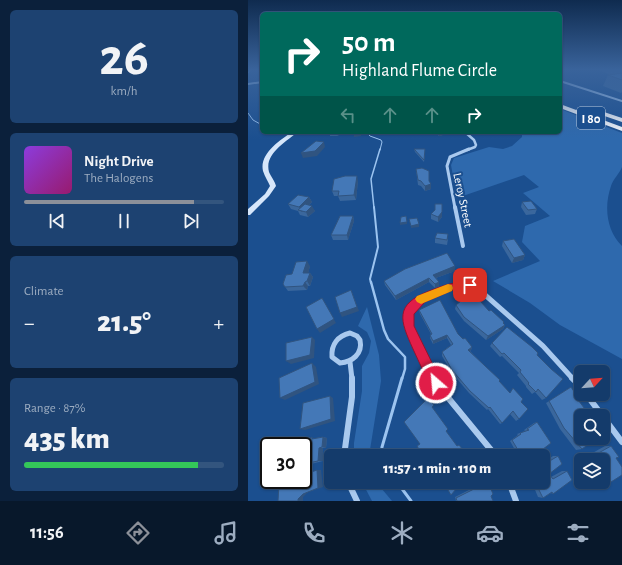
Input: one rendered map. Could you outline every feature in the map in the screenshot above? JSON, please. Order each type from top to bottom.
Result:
[{"type":"highway","name":"I 80","points":[[581,106],[622,120]]},
{"type":"highway","name":"I 80","points":[[562,107],[622,130]]},
{"type":"street","points":[[595,92],[622,101]]},
{"type":"street","points":[[248,213],[267,195],[273,186],[266,168],[270,156],[278,145],[292,134]]},
{"type":"street","name":"Leroy Street","points":[[463,246],[446,166],[450,156],[475,147],[476,144],[474,140],[467,134]]},
{"type":"street","points":[[491,449],[443,393],[434,379],[409,326],[409,313],[416,302],[457,285],[470,285],[476,287],[543,346],[574,379]]},
{"type":"street","points":[[350,334],[359,337],[361,347],[356,357],[350,362],[340,363],[335,361],[331,352],[332,346],[340,337],[350,334]]},
{"type":"street","points":[[344,449],[354,384],[350,362]]},
{"type":"street","points":[[591,401],[622,442]]},
{"type":"street","points":[[351,489],[357,501]]},
{"type":"street","points":[[512,489],[516,501]]},
{"type":"shaded area","points":[[562,110],[622,133],[622,167],[611,186],[607,210],[613,233],[622,246],[622,359],[560,325],[530,303],[493,281],[540,261],[522,242],[525,226],[550,216],[523,193],[539,187],[524,175],[457,198],[451,165],[454,158],[489,147],[503,149],[512,146],[522,137],[522,134],[562,134]]},
{"type":"shaded area","points":[[367,307],[379,355],[381,381],[370,449],[354,449],[362,391],[362,366],[369,353],[371,341],[367,332],[358,326]]},
{"type":"shaded area","points":[[366,489],[382,489],[392,501],[372,501]]},
{"type":"building","points":[[316,141],[324,142],[315,151],[301,153]]},
{"type":"building","points":[[414,149],[425,149],[424,160]]},
{"type":"building","points":[[422,168],[429,171],[429,181],[431,184],[425,186],[418,180],[416,169]]},
{"type":"building","points":[[345,176],[357,176],[354,195],[338,196],[339,191],[332,191],[334,179]]},
{"type":"building","points":[[298,195],[309,197],[299,207],[288,204]]},
{"type":"building","points":[[531,201],[537,209],[528,210],[522,202]]},
{"type":"building","points":[[305,204],[312,206],[306,212],[298,210]]},
{"type":"building","points":[[435,204],[442,204],[442,212],[438,217],[431,214],[435,210]]},
{"type":"building","points":[[340,216],[353,216],[347,235],[331,235]]},
{"type":"building","points":[[406,216],[407,222],[400,223],[401,217]]},
{"type":"building","points":[[417,218],[419,224],[411,226],[409,219]]},
{"type":"building","points":[[437,233],[448,234],[447,240],[435,238]]},
{"type":"building","points":[[514,239],[525,255],[514,258],[503,241]]},
{"type":"building","points":[[447,253],[455,266],[433,275],[439,282],[435,284],[429,278],[395,296],[384,281],[405,269]]},
{"type":"building","points":[[307,261],[303,273],[310,273],[303,286],[285,287],[283,284],[286,275],[292,274],[296,262]]},
{"type":"building","points":[[351,290],[357,307],[340,313],[335,297]]},
{"type":"building","points":[[472,292],[489,311],[491,310],[504,322],[503,323],[505,325],[488,336],[464,317],[456,305]]},
{"type":"building","points":[[322,298],[334,319],[317,329],[306,307]]},
{"type":"building","points":[[440,300],[458,334],[463,339],[465,338],[472,347],[468,350],[500,380],[499,381],[510,393],[513,388],[523,399],[521,402],[528,409],[519,419],[513,411],[502,423],[490,407],[489,408],[470,391],[452,370],[442,352],[453,344],[447,335],[433,341],[430,335],[432,334],[419,310]]},
{"type":"building","points":[[507,327],[532,347],[538,353],[537,355],[563,379],[546,398],[538,389],[536,392],[528,384],[529,383],[520,372],[521,370],[504,353],[502,354],[492,343]]},
{"type":"building","points":[[312,337],[310,355],[286,361],[286,343]]},
{"type":"building","points":[[312,363],[315,382],[280,398],[279,378]]},
{"type":"building","points":[[571,387],[574,392],[574,401],[579,401],[585,409],[574,409],[574,440],[564,428],[549,401]]},
{"type":"building","points":[[330,396],[331,419],[300,429],[303,403]]},
{"type":"building","points":[[428,398],[434,405],[432,407],[448,429],[446,431],[457,446],[459,445],[462,449],[419,449],[417,446],[420,444],[404,422]]},
{"type":"building","points":[[537,422],[551,443],[543,449],[517,449],[512,440],[521,434],[520,433],[529,430],[527,429]]},
{"type":"building","points":[[323,437],[322,447],[319,448],[318,461],[312,462],[312,439]]},
{"type":"building","points":[[579,445],[587,445],[582,449]]},
{"type":"building","points":[[611,446],[619,457],[616,458],[622,467],[622,475],[610,483],[610,453],[598,453]]},
{"type":"building","points":[[558,456],[562,464],[550,473],[550,461]]},
{"type":"building","points":[[317,470],[318,488],[303,494],[298,501],[278,501],[279,489],[312,489],[312,472]]},
{"type":"building","points":[[567,471],[572,480],[553,494],[552,492],[543,498],[538,489],[550,489],[550,475],[553,479]]},
{"type":"building","points":[[447,489],[456,489],[451,495]]},
{"type":"building","points":[[474,489],[491,489],[493,494],[491,496],[493,501],[457,501],[456,498]]},
{"type":"waterway","points":[[248,113],[253,120],[260,124]]},
{"type":"waterway","points":[[368,134],[381,140],[380,150]]},
{"type":"waterway","points":[[374,208],[371,179],[380,149]]},
{"type":"waterway","points":[[371,283],[370,279],[378,247],[374,207]]},
{"type":"waterway","points":[[371,282],[384,330],[388,339],[405,357],[405,369],[402,379]]},
{"type":"waterway","points":[[382,449],[402,378]]},
{"type":"waterway","points":[[402,489],[411,501]]},
{"type":"slow traffic","points":[[421,299],[448,288]]},
{"type":"route","points":[[436,383],[409,326],[409,313],[416,302],[421,299],[452,286],[464,284],[470,285]]}]
